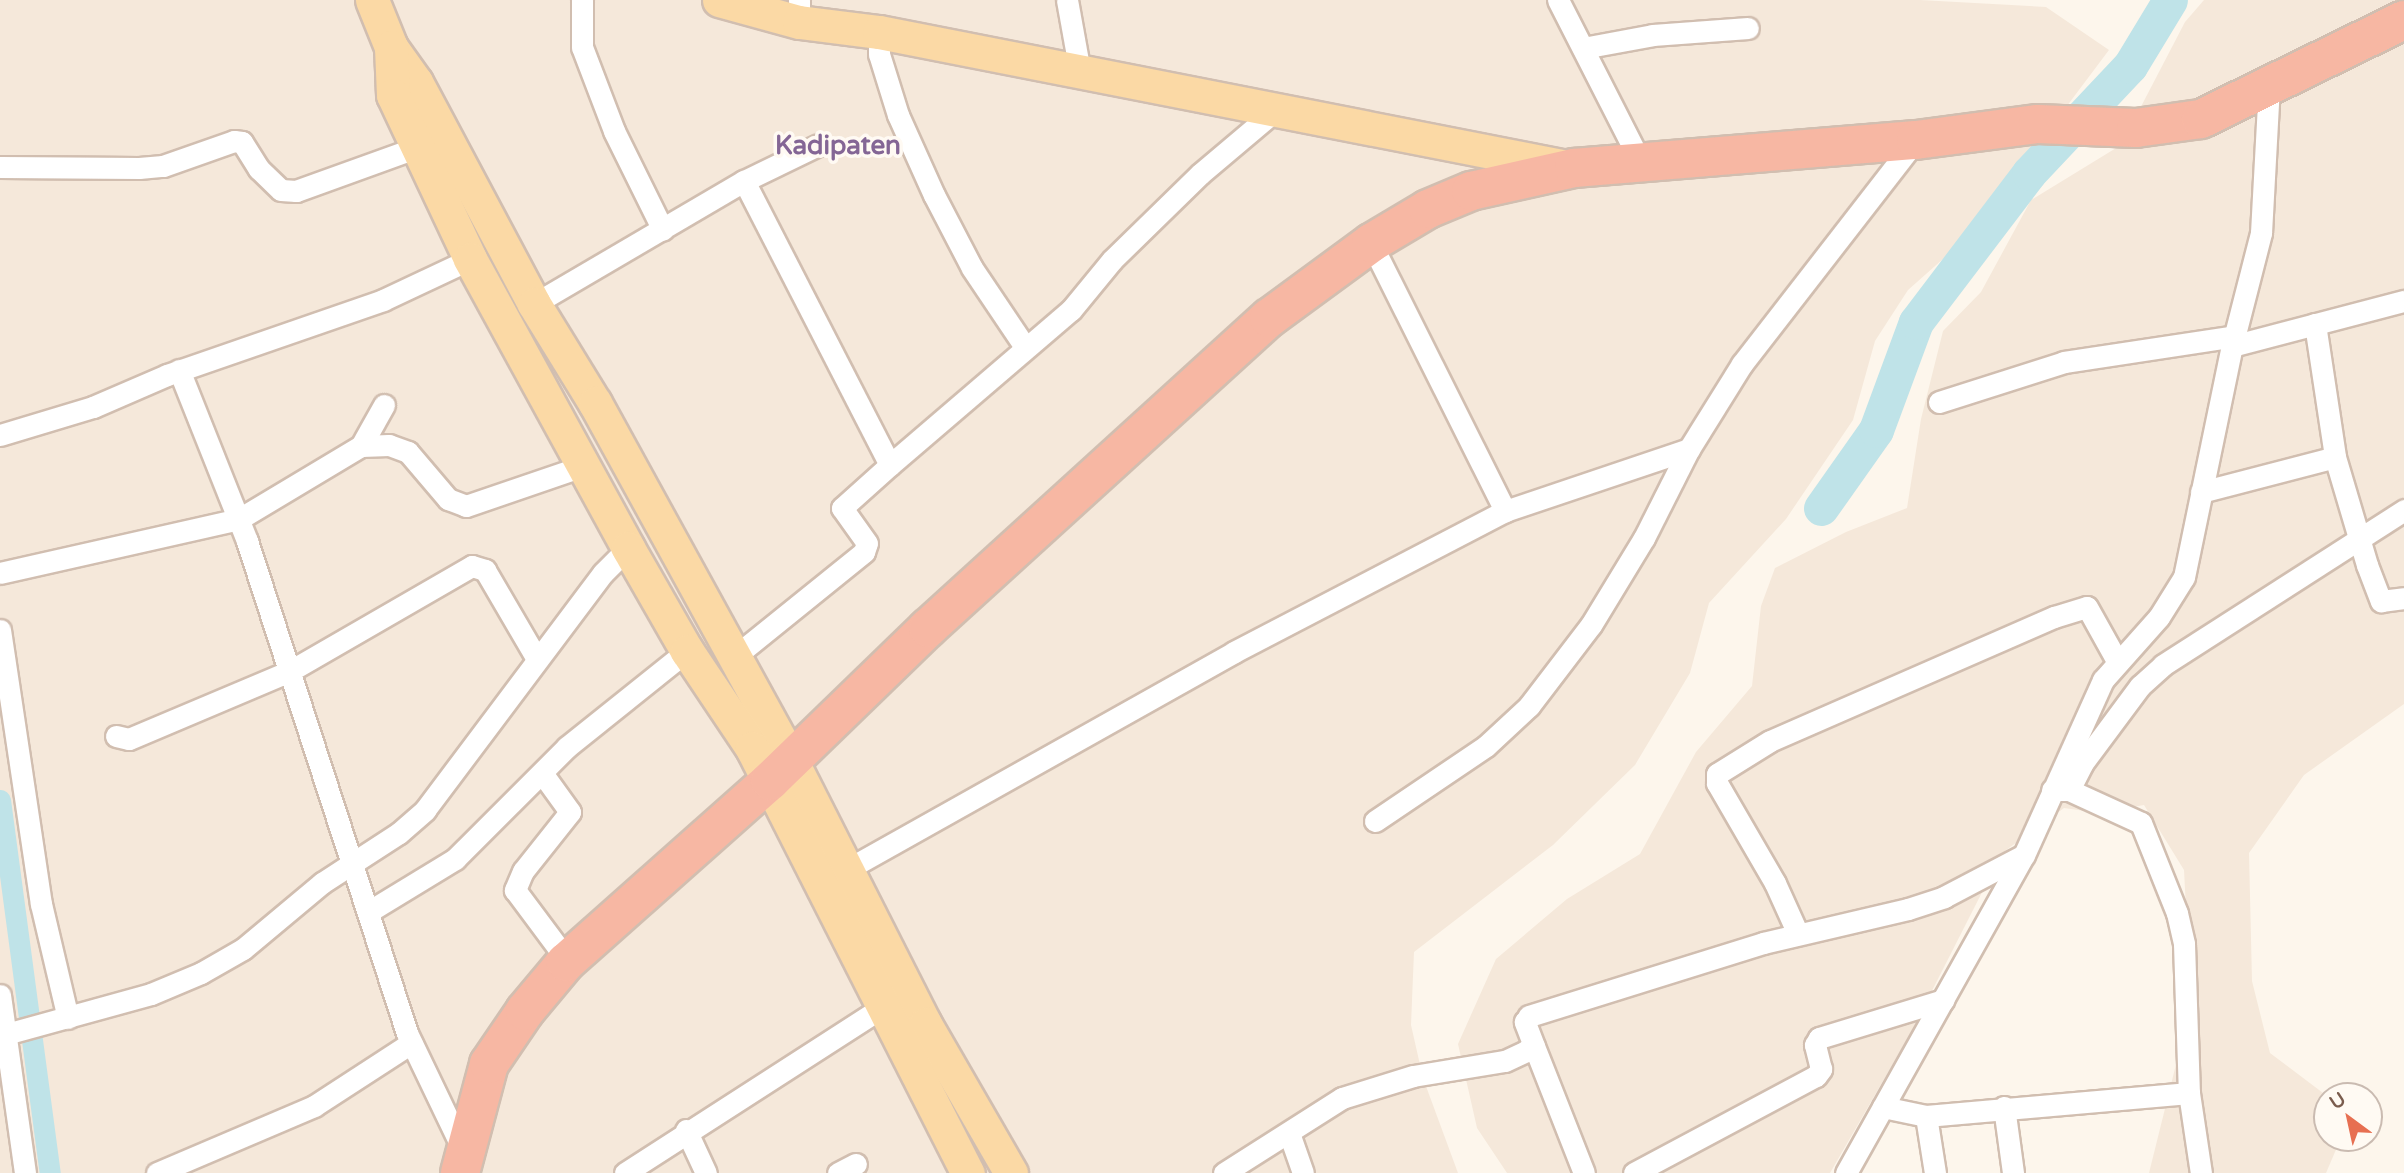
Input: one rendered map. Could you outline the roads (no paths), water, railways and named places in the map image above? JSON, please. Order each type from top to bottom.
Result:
[{"type":"highway","points":[[462,1164],[489,1064],[525,1011],[568,961],[1269,318],[1371,243],[1428,209],[1471,191],[1574,168],[1642,165],[1749,152],[1916,140],[2038,124],[2136,128],[2201,120],[2269,83],[2360,45],[2404,20]]},
{"type":"main road","points":[[372,0],[391,47],[416,82],[534,304],[595,403],[734,657],[780,769],[886,1005],[968,1173]]},
{"type":"main road","points":[[719,0],[799,11],[878,32],[1278,108],[1574,168]]},
{"type":"main road","points":[[391,47],[393,95],[470,259],[628,548],[687,651],[780,769],[846,870],[925,1024],[1011,1173]]},
{"type":"street","points":[[582,0],[582,47],[614,131],[663,230]]},
{"type":"street","points":[[1067,0],[1080,72]]},
{"type":"street","points":[[1558,0],[1642,165]]},
{"type":"street","points":[[1583,48],[1653,35],[1748,28]]},
{"type":"street","points":[[878,32],[879,54],[898,115],[934,195],[972,268],[1025,347]]},
{"type":"street","points":[[1846,1173],[2060,790],[2084,720],[2117,661],[2159,617],[2184,577],[2233,341],[2261,233],[2269,83]]},
{"type":"street","points":[[734,657],[864,552],[866,542],[842,508],[1071,310],[1112,260],[1200,174],[1278,108]]},
{"type":"street","points":[[1375,821],[1486,746],[1529,706],[1591,625],[1644,538],[1689,449],[1741,364],[1916,140]]},
{"type":"street","points":[[0,167],[139,169],[163,166],[234,141],[243,142],[258,169],[281,190],[296,191],[418,147]]},
{"type":"street","points":[[534,304],[744,181],[818,145]]},
{"type":"street","points":[[744,181],[890,465]]},
{"type":"street","points":[[1371,243],[1505,511]]},
{"type":"street","points":[[0,435],[93,407],[179,370],[383,300],[470,259]]},
{"type":"street","points":[[1939,402],[2064,362],[2233,341],[2315,324],[2404,301]]},
{"type":"street","points":[[2315,324],[2335,457],[2379,598],[2389,603],[2404,598]]},
{"type":"street","points":[[179,370],[239,519],[411,1043],[462,1164]]},
{"type":"street","points":[[361,446],[384,405]]},
{"type":"street","points":[[0,573],[239,519],[361,446],[389,445],[408,452],[448,499],[466,506],[583,466]]},
{"type":"street","points":[[846,870],[1234,652],[1505,511],[1689,449]]},
{"type":"street","points":[[2201,492],[2335,457]]},
{"type":"street","points":[[2060,790],[2163,665],[2361,535],[2404,510]]},
{"type":"street","points":[[11,1034],[152,994],[201,973],[274,927],[322,883],[353,864],[425,810],[537,659],[628,548]]},
{"type":"street","points":[[116,737],[129,739],[290,671],[472,566],[485,570],[537,659]]},
{"type":"street","points":[[1798,934],[1775,883],[1717,783],[1717,774],[1770,741],[2054,617],[2087,607],[2117,661]]},
{"type":"street","points":[[0,630],[41,904],[66,1019]]},
{"type":"street","points":[[368,912],[455,859],[542,772],[687,651]]},
{"type":"street","points":[[2084,720],[2118,717]]},
{"type":"street","points":[[542,772],[570,812],[565,824],[523,872],[515,890],[568,961]]},
{"type":"street","points":[[2060,790],[2137,819],[2150,842],[2184,944],[2189,1093],[2201,1173]]},
{"type":"street","points":[[1584,1173],[1525,1022],[1529,1016],[1798,934],[1944,897],[2024,855]]},
{"type":"street","points":[[0,995],[11,1034],[6,1071],[25,1173]]},
{"type":"street","points":[[1634,1173],[1820,1073],[1815,1045],[1819,1038],[1943,1000]]},
{"type":"street","points":[[625,1173],[686,1130],[886,1005]]},
{"type":"street","points":[[157,1173],[314,1106],[411,1043]]},
{"type":"street","points":[[1224,1173],[1342,1098],[1413,1076],[1505,1061],[1534,1046]]},
{"type":"street","points":[[1882,1107],[1926,1116],[2004,1107],[2189,1093]]},
{"type":"street","points":[[2004,1107],[2014,1173]]},
{"type":"street","points":[[1926,1116],[1935,1173]]},
{"type":"street","points":[[686,1130],[706,1173]]},
{"type":"street","points":[[1289,1133],[1303,1173]]},
{"type":"waterway","points":[[1821,508],[1876,430],[1916,322],[2029,173],[2130,66],[2170,0]]},
{"type":"waterway","points":[[0,800],[50,1173]]},
{"type":"district","name":"Kadipaten","points":[[838,146]]}]
